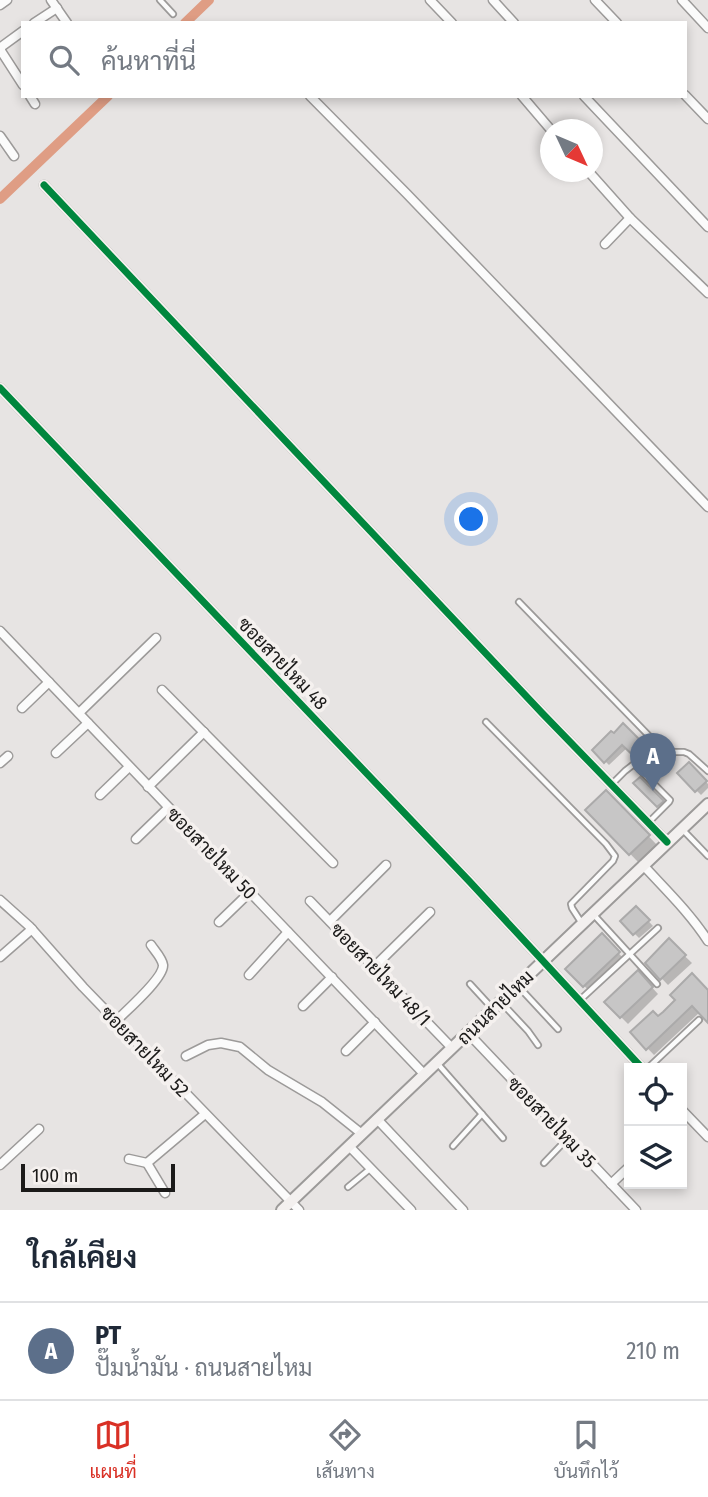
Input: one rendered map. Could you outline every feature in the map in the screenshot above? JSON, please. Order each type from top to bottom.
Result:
[{"type":"main road","name":"ถนนสายไหม","points":[[282,1210],[295,1206],[362,1133],[708,804]]},
{"type":"street","points":[[0,5],[7,0]]},
{"type":"street","points":[[430,0],[450,21]]},
{"type":"street","points":[[493,0],[512,21]]},
{"type":"street","points":[[595,0],[615,21]]},
{"type":"street","points":[[682,0],[708,28]]},
{"type":"street","points":[[36,21],[54,4],[66,21]]},
{"type":"street","points":[[21,32],[1,47],[21,82]]},
{"type":"street","points":[[687,97],[708,118]]},
{"type":"street","points":[[312,98],[708,508]]},
{"type":"street","points":[[524,98],[542,119]]},
{"type":"street","points":[[586,98],[708,227]]},
{"type":"street","points":[[0,136],[13,156]]},
{"type":"street","points":[[598,182],[630,218],[708,293]]},
{"type":"street","points":[[44,185],[667,842]]},
{"type":"street","points":[[605,244],[630,218]]},
{"type":"street","name":"ซอยสายไหม 48","points":[[0,388],[640,1063]]},
{"type":"street","name":"ซอยสายไหม 50","points":[[0,631],[424,1074]]},
{"type":"street","points":[[0,645],[7,638]]},
{"type":"street","points":[[79,713],[156,638]]},
{"type":"street","points":[[22,708],[49,682]]},
{"type":"street","points":[[162,690],[333,863]]},
{"type":"street","points":[[56,753],[88,723]]},
{"type":"street","points":[[148,787],[204,732]]},
{"type":"street","points":[[0,764],[8,756]]},
{"type":"street","points":[[100,795],[129,766]]},
{"type":"street","points":[[136,839],[168,808]]},
{"type":"street","points":[[330,921],[386,865]]},
{"type":"street","points":[[643,865],[687,911],[708,941]]},
{"type":"street","points":[[219,922],[250,892]]},
{"type":"street","name":"ซอยสายไหม 52","points":[[0,900],[32,929],[116,1021],[295,1206]]},
{"type":"street","name":"ซอยสายไหม 48/1","points":[[310,901],[452,1048]]},
{"type":"street","points":[[375,966],[430,912]]},
{"type":"street","points":[[0,957],[32,929]]},
{"type":"street","points":[[248,975],[288,932]]},
{"type":"street","points":[[116,1021],[162,971],[163,965],[152,945]]},
{"type":"street","points":[[303,1006],[332,977]]},
{"type":"street","points":[[346,1051],[375,1023]]},
{"type":"street","name":"ซอยสายไหม 35","points":[[468,1033],[635,1210]]},
{"type":"street","points":[[186,1056],[208,1045],[221,1043],[240,1047],[276,1076],[323,1102],[362,1133]]},
{"type":"street","points":[[147,1163],[205,1114]]},
{"type":"street","points":[[687,1115],[708,1138]]},
{"type":"street","points":[[377,1119],[463,1210]]},
{"type":"street","points":[[0,1165],[39,1129]]},
{"type":"street","points":[[349,1146],[411,1210]]},
{"type":"street","points":[[129,1159],[147,1163],[165,1193]]},
{"type":"street","points":[[611,1184],[624,1172]]},
{"type":"lane","points":[[160,0],[173,14]]},
{"type":"lane","points":[[519,602],[654,742],[668,752],[689,754],[708,771]]},
{"type":"lane","points":[[486,722],[615,856],[571,904],[582,923]]},
{"type":"lane","points":[[611,785],[634,764],[661,790],[670,800],[648,823]]},
{"type":"lane","points":[[682,828],[708,856]]},
{"type":"lane","points":[[592,912],[657,984]]},
{"type":"lane","points":[[580,1000],[658,928]]},
{"type":"lane","points":[[470,984],[528,1031],[538,1045]]},
{"type":"lane","points":[[517,985],[558,1030]]},
{"type":"lane","points":[[651,1063],[699,1020]]},
{"type":"lane","points":[[436,1062],[503,1138]]},
{"type":"lane","points":[[453,1146],[482,1114]]},
{"type":"lane","points":[[544,1163],[568,1139]]},
{"type":"lane","points":[[348,1187],[371,1168]]},
{"type":"building","points":[[623,723],[650,750],[639,761],[622,745],[604,763],[592,750]]},
{"type":"building","points":[[689,762],[707,781],[695,792],[677,773]]},
{"type":"building","points":[[640,777],[664,801],[657,807],[633,783]]},
{"type":"building","points":[[606,790],[650,835],[629,855],[585,810]]},
{"type":"building","points":[[636,906],[650,920],[633,935],[620,921]]},
{"type":"building","points":[[602,933],[620,952],[583,987],[565,969]]},
{"type":"building","points":[[669,938],[686,955],[660,980],[645,963]]},
{"type":"building","points":[[638,970],[653,987],[620,1018],[604,1002]]},
{"type":"building","points":[[692,973],[708,990],[708,1023],[692,1006],[646,1050],[630,1032],[653,1011],[658,1016],[663,1012],[675,1000],[670,995]]},
{"type":"waterway","points":[[187,21],[209,0]]},
{"type":"waterway","points":[[0,199],[106,98]]},
{"type":"cycle path","points":[[44,185],[667,842]]},
{"type":"cycle path","points":[[0,388],[470,882],[637,1063]]},
{"type":"place","name":"PT","points":[[653,791]]}]
